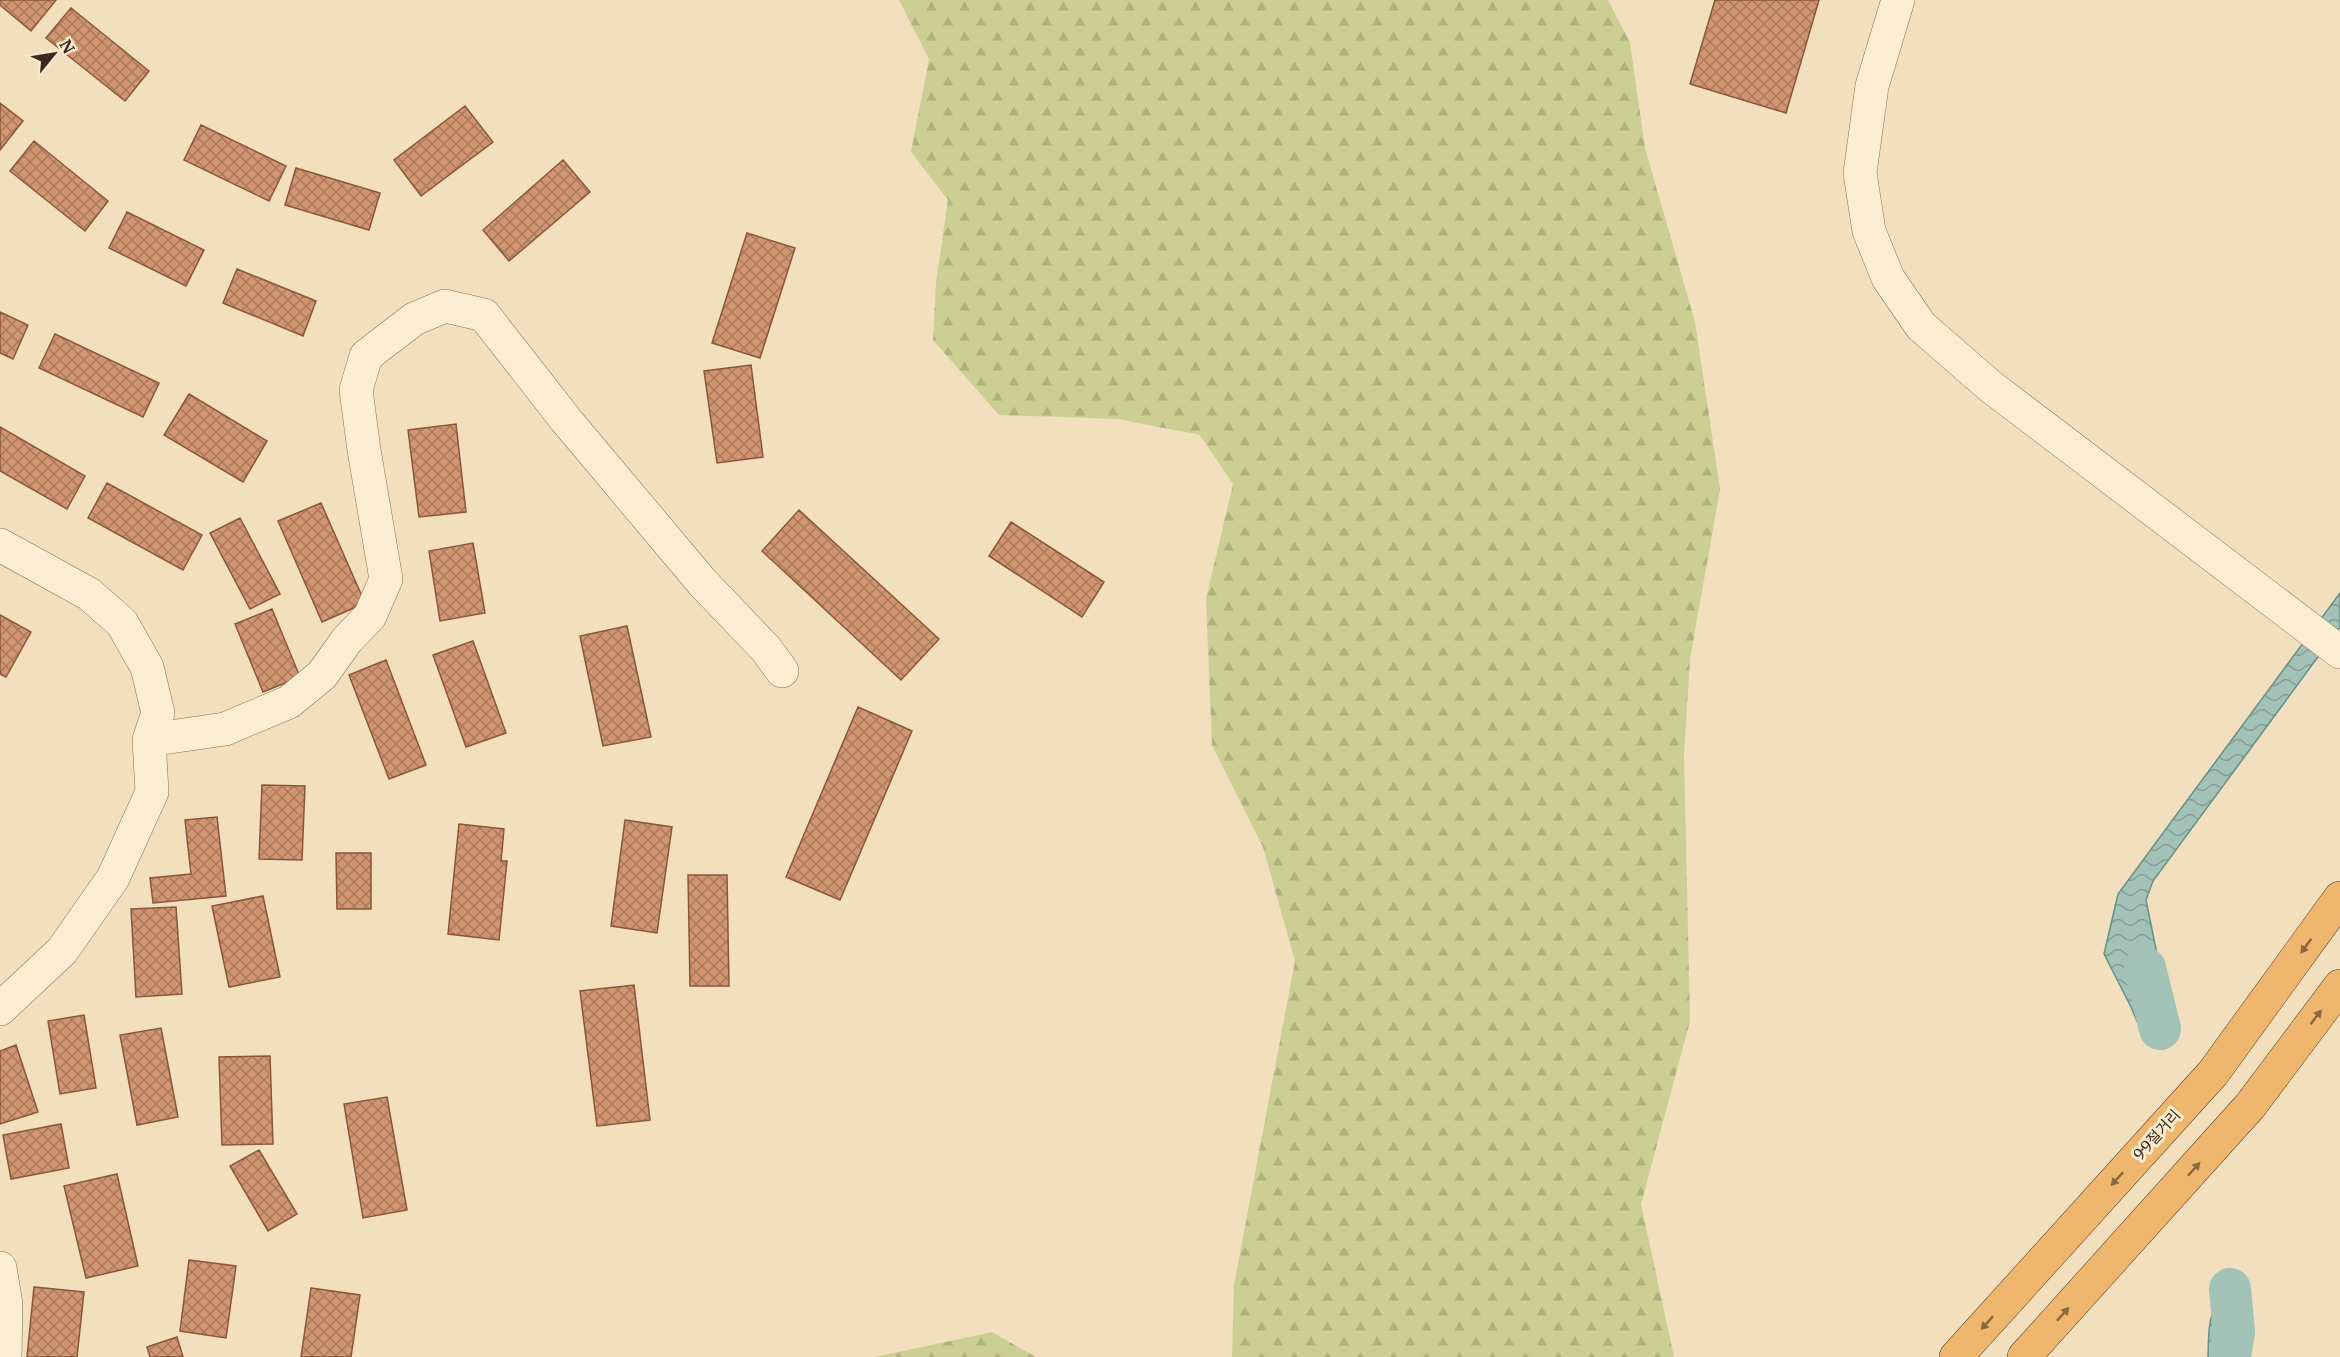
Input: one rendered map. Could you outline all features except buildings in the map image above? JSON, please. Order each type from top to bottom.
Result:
[{"type":"highway","name":"9·9절거리","points":[[1956,1357],[2213,1073],[2340,898]]},
{"type":"highway","points":[[2024,1357],[2250,1106],[2340,986]]},
{"type":"street","points":[[1898,0],[1872,86],[1860,173],[1869,231],[1888,278],[1921,326],[1990,386],[2337,650]]},
{"type":"street","points":[[149,740],[225,729],[289,702],[322,675],[347,640],[370,616],[386,579],[356,390],[366,356],[414,319],[445,306],[484,315],[566,420],[702,582],[766,649],[782,671]]},
{"type":"street","points":[[0,545],[90,594],[122,623],[147,667],[158,713],[149,740],[152,792],[113,878],[62,951],[0,1009]]},
{"type":"street","points":[[0,1268],[6,1304],[5,1357]]},
{"type":"green space","points":[[899,0],[1608,0],[1630,43],[1645,148],[1695,322],[1720,489],[1690,659],[1684,755],[1690,1021],[1641,1204],[1674,1357],[1232,1357],[1234,1285],[1295,961],[1263,847],[1212,745],[1206,599],[1233,484],[1200,435],[1118,419],[999,415],[933,340],[936,283],[948,200],[911,152],[929,59]]},
{"type":"green space","points":[[992,1332],[1036,1357],[875,1357]]},
{"type":"water","points":[[2340,593],[2340,627],[2153,881],[2146,900],[2170,1018],[2142,1033],[2104,954],[2118,894]]},
{"type":"water","points":[[2240,1293],[2244,1337],[2240,1357],[2208,1357],[2209,1327],[2213,1312],[2224,1300]]},
{"type":"waterway","points":[[2145,968],[2160,1029]]},
{"type":"waterway","points":[[2230,1289],[2234,1331],[2230,1357]]}]
